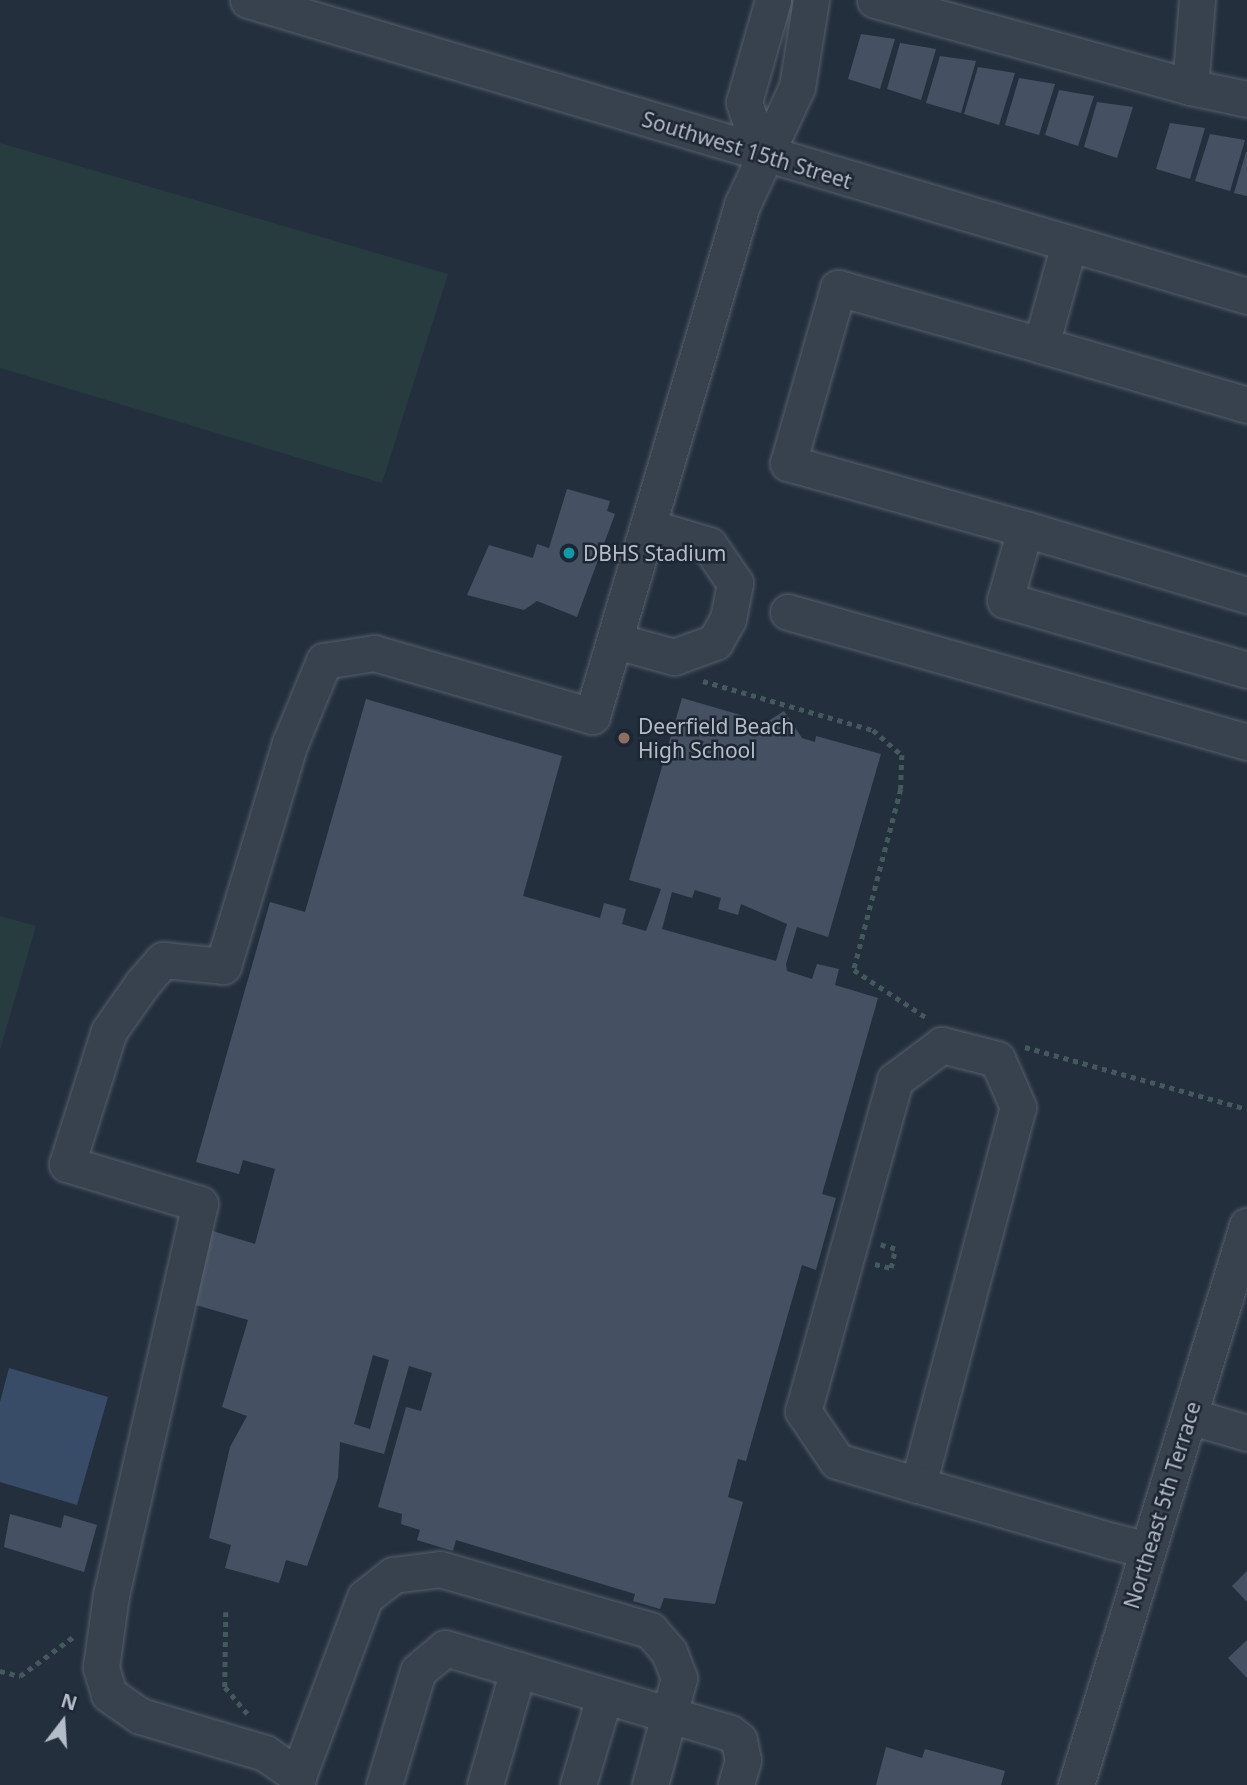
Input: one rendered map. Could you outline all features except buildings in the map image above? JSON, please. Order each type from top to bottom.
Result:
[{"type":"street","name":"Southwest 15th Street","points":[[248,0],[325,13],[761,155],[1247,296]]},
{"type":"street","points":[[761,155],[744,102],[773,0]]},
{"type":"street","points":[[650,1785],[679,1678],[669,1652],[650,1630],[440,1569],[393,1576],[365,1597],[298,1781],[265,1753],[140,1716],[108,1694],[101,1667],[111,1595],[200,1205],[67,1164],[109,1031],[142,984],[163,960],[223,966],[290,743],[324,661],[374,653],[592,716],[761,155],[797,87],[811,0]]},
{"type":"street","points":[[875,0],[1190,87],[1247,99]]},
{"type":"street","points":[[1190,87],[1197,0]]},
{"type":"street","points":[[1041,345],[1069,244]]},
{"type":"street","points":[[1247,405],[838,288],[788,463],[1247,595]]},
{"type":"street","points":[[616,641],[674,657],[715,642],[728,619],[735,583],[709,545],[649,527]]},
{"type":"street","points":[[1025,529],[1005,600],[1247,670]]},
{"type":"street","points":[[788,612],[1247,742]]},
{"type":"street","points":[[918,1485],[1018,1107],[997,1059],[943,1045],[895,1080],[803,1410],[837,1461],[918,1485],[1148,1550]]},
{"type":"street","name":"Northeast 5th Terrace","points":[[1076,1785],[1247,1226]]},
{"type":"street","points":[[1189,1416],[1247,1433]]},
{"type":"street","points":[[384,1785],[418,1671],[432,1656],[445,1648],[739,1740],[743,1760],[736,1785]]},
{"type":"street","points":[[485,1785],[518,1670]]},
{"type":"street","points":[[578,1785],[604,1697]]},
{"type":"path","points":[[692,678],[873,730],[902,755],[901,789],[854,970],[937,1025]]},
{"type":"path","points":[[1015,1044],[1247,1109]]},
{"type":"path","points":[[226,1612],[225,1687],[259,1726]]},
{"type":"path","points":[[0,1671],[20,1676],[85,1629]]},
{"type":"green space","points":[[0,143],[448,274],[382,483],[0,368]]},
{"type":"green space","points":[[0,916],[36,926],[0,1050]]},
{"type":"water","points":[[9,1368],[108,1397],[77,1505],[0,1482],[0,1402]]},
{"type":"place","name":"DBHS Stadium","points":[[569,553]]},
{"type":"place","name":"Deerfield Beach High School","points":[[624,738]]}]
